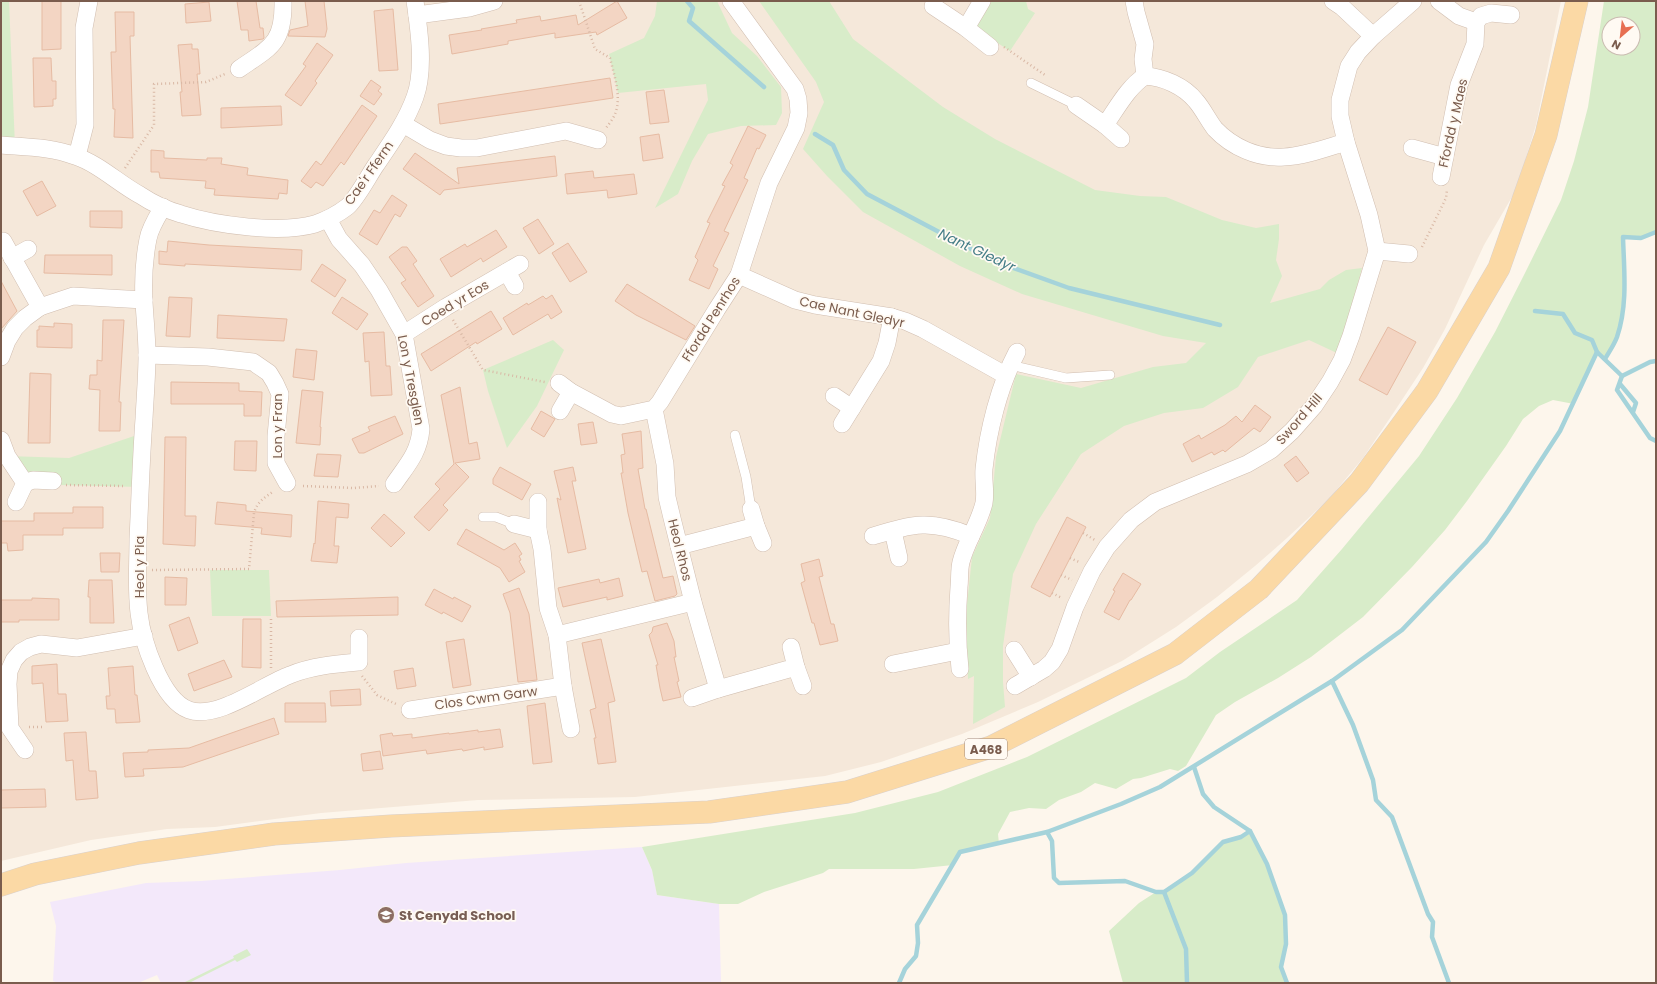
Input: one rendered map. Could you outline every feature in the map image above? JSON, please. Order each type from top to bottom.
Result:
[{"type":"main road","name":"A468","points":[[1,885],[35,874],[139,853],[274,834],[390,826],[710,812],[847,792],[991,748],[1175,654],[1264,584],[1359,483],[1427,391],[1499,268],[1546,135],[1577,1]]},
{"type":"street","points":[[77,156],[85,125],[84,28],[89,1]]},
{"type":"street","points":[[239,69],[268,49],[277,39],[282,27],[283,1]]},
{"type":"street","points":[[416,8],[469,8],[494,1]]},
{"type":"street","name":"Ffordd Penrhos","points":[[654,409],[665,395],[716,309],[739,275],[769,183],[796,128],[799,113],[798,99],[795,89],[731,1]]},
{"type":"street","points":[[966,28],[982,1]]},
{"type":"street","points":[[1134,1],[1145,44],[1143,60],[1145,76]]},
{"type":"street","points":[[1333,1],[1342,7],[1373,36],[1413,1]]},
{"type":"street","points":[[1439,1],[1459,16],[1476,22],[1480,16],[1491,13],[1511,15]]},
{"type":"street","points":[[933,6],[966,28],[990,47]]},
{"type":"street","name":"Cae'r Fferm","points":[[1,145],[56,150],[77,156],[140,196],[162,207],[181,214],[205,220],[272,228],[315,224],[328,219],[348,206],[403,124],[416,96],[420,75],[416,8]]},
{"type":"street","name":"Ffordd y Maes","points":[[1441,177],[1459,85],[1475,44],[1476,22]]},
{"type":"street","name":"Sword Hill","points":[[1015,686],[1052,662],[1060,649],[1075,607],[1092,571],[1107,547],[1131,520],[1155,502],[1247,464],[1271,450],[1292,432],[1314,406],[1330,382],[1342,360],[1351,336],[1377,251],[1369,215],[1346,142],[1340,116],[1340,100],[1349,66],[1358,52],[1373,36]]},
{"type":"street","points":[[1105,125],[1138,80],[1145,76],[1154,76],[1168,81],[1184,90],[1195,99],[1214,128],[1226,140],[1238,147],[1254,153],[1283,157],[1303,154],[1346,142]]},
{"type":"street","points":[[1076,105],[1105,125],[1121,139]]},
{"type":"street","points":[[403,124],[430,140],[446,146],[461,148],[477,148],[566,132],[598,140]]},
{"type":"street","points":[[1412,148],[1445,157]]},
{"type":"street","name":"Heol y Pia","points":[[162,207],[148,236],[146,253],[144,300],[147,355],[140,487],[138,570],[139,614],[144,636],[158,674],[172,699],[190,710],[211,711],[223,708],[270,684],[308,669],[329,664],[359,662],[359,638]]},
{"type":"street","name":"Lon y Tresglen","points":[[328,219],[339,239],[362,265],[379,290],[404,334],[421,429],[420,441],[415,456],[394,484]]},
{"type":"street","points":[[3,241],[40,307]]},
{"type":"street","points":[[12,258],[28,248]]},
{"type":"street","points":[[1377,251],[1415,251]]},
{"type":"street","name":"Coed yr Eos","points":[[404,334],[446,307],[514,274]]},
{"type":"street","name":"Cae Nant Gledyr","points":[[739,275],[795,300],[814,305],[892,317],[1011,364]]},
{"type":"street","points":[[1,356],[15,328],[25,318],[40,307],[73,296],[144,300]]},
{"type":"street","points":[[842,424],[881,361],[887,343],[892,317]]},
{"type":"street","name":"Lon y Fran","points":[[147,355],[208,357],[253,362],[269,373],[280,394],[276,436],[276,462],[287,483]]},
{"type":"street","points":[[960,669],[958,651],[958,600],[961,564],[981,514],[984,500],[984,466],[994,416],[1011,364]]},
{"type":"street","points":[[560,411],[565,388],[612,414],[621,416],[654,409]]},
{"type":"street","points":[[834,396],[852,408]]},
{"type":"street","name":"Heol Rhos","points":[[654,409],[665,464],[668,497],[679,546],[693,602],[718,689]]},
{"type":"street","points":[[1,440],[7,456],[25,483]]},
{"type":"street","points":[[16,502],[25,483],[32,480],[53,481]]},
{"type":"street","points":[[538,502],[538,530],[542,549],[548,608],[556,635],[571,730]]},
{"type":"street","points":[[751,509],[763,543]]},
{"type":"street","points":[[514,524],[538,530]]},
{"type":"street","points":[[873,536],[924,524],[953,528],[971,536]]},
{"type":"street","points":[[679,546],[756,526]]},
{"type":"street","points":[[893,531],[899,558]]},
{"type":"street","points":[[556,635],[693,602]]},
{"type":"street","points":[[25,750],[10,728],[8,684],[9,671],[14,660],[21,652],[30,647],[41,644],[77,648],[144,636]]},
{"type":"street","points":[[791,647],[803,686]]},
{"type":"street","points":[[1014,650],[1031,677]]},
{"type":"street","points":[[893,664],[958,651]]},
{"type":"street","points":[[692,698],[796,667]]},
{"type":"street","name":"Clos Cwm Garw","points":[[410,710],[563,686]]},
{"type":"lane","points":[[1031,83],[1076,105]]},
{"type":"lane","points":[[1011,364],[1066,378],[1110,375]]},
{"type":"lane","points":[[735,435],[746,477],[751,509]]},
{"type":"lane","points":[[483,517],[496,518],[514,524]]},
{"type":"path","points":[[580,1],[595,49],[610,58],[618,93],[615,114],[598,140]]},
{"type":"path","points":[[990,47],[996,42],[1049,78]]},
{"type":"path","points":[[117,181],[154,125],[154,84],[206,82],[239,69]]},
{"type":"path","points":[[1415,251],[1446,198],[1449,180],[1441,177]]},
{"type":"path","points":[[446,307],[483,370],[553,384],[565,388]]},
{"type":"path","points":[[53,481],[60,485],[140,487]]},
{"type":"path","points":[[138,570],[249,570],[254,513],[256,506],[262,499],[287,483],[310,487],[354,488],[394,484]]},
{"type":"path","points":[[1083,533],[1100,542]]},
{"type":"path","points":[[270,684],[271,616]]},
{"type":"shaded area","points":[[1,1],[1561,1],[1536,125],[1516,190],[1484,245],[1445,329],[1423,368],[1392,415],[1363,458],[1329,499],[1287,538],[1217,597],[1176,627],[1122,661],[1038,702],[962,734],[881,762],[825,776],[635,797],[478,800],[321,813],[215,827],[167,829],[91,840],[1,861]]},
{"type":"shaded area","name":"St Cenydd School","points":[[642,847],[652,870],[657,895],[719,904],[721,983],[161,983],[157,975],[138,983],[58,983],[53,981],[56,926],[50,902],[146,883],[201,881],[340,870],[406,863]]},
{"type":"green space","points":[[1,1],[9,1],[15,146],[1,145]]},
{"type":"green space","points":[[657,1],[717,1],[732,33],[757,56],[781,87],[782,113],[776,125],[741,126],[708,134],[692,161],[678,194],[655,208],[708,100],[706,84],[618,93],[609,54],[644,38],[655,16]]},
{"type":"green space","points":[[759,1],[829,1],[853,39],[943,107],[995,139],[1095,190],[1140,196],[1166,197],[1222,220],[1256,228],[1279,224],[1279,239],[1276,260],[1282,276],[1270,303],[1320,289],[1329,280],[1346,270],[1362,268],[1339,354],[1309,340],[1258,357],[1238,387],[1203,408],[1164,413],[1124,426],[1081,454],[1036,524],[1013,574],[1003,646],[1005,707],[973,724],[974,676],[968,679],[966,614],[972,557],[990,518],[996,457],[1016,374],[1081,388],[1153,367],[1186,363],[1206,343],[1163,336],[1022,294],[960,266],[863,212],[827,176],[803,149],[824,102],[816,82]]},
{"type":"green space","points":[[982,1],[1026,1],[1028,9],[1035,13],[1010,51],[996,42],[966,28]]},
{"type":"green space","points":[[1604,1],[1656,1],[1656,232],[1641,238],[1623,237],[1623,313],[1617,337],[1605,359],[1597,353],[1574,404],[1553,400],[1539,406],[1523,419],[1506,446],[1445,530],[1412,567],[1363,617],[1311,657],[1216,715],[1186,766],[1178,771],[1170,769],[1133,779],[1116,789],[1095,783],[1081,792],[1059,800],[1046,809],[1029,808],[1010,812],[998,834],[999,844],[960,852],[953,865],[914,869],[829,869],[823,873],[764,892],[738,904],[719,904],[657,895],[652,870],[642,847],[855,813],[938,792],[1027,757],[1186,678],[1220,652],[1297,600],[1342,549],[1419,456],[1457,398],[1495,332],[1525,273],[1561,200],[1574,161],[1588,107],[1601,21],[1601,56],[1641,56],[1641,16],[1602,16]]},
{"type":"green space","points":[[553,340],[564,350],[537,406],[507,448],[488,391],[483,370]]},
{"type":"green space","points":[[143,433],[140,487],[60,485],[33,480],[7,456],[69,458]]},
{"type":"green space","points":[[210,570],[269,570],[271,616],[212,616]]},
{"type":"green space","points":[[1250,831],[1267,864],[1285,915],[1286,944],[1281,967],[1287,983],[1123,983],[1109,931],[1139,903],[1156,892],[1164,892],[1192,873],[1223,842],[1241,837]]},
{"type":"green space","points":[[247,949],[251,955],[237,962],[235,960],[189,983],[183,983],[234,958],[233,956]]},
{"type":"building","points":[[42,1],[61,1],[61,49],[42,50]]},
{"type":"building","points":[[237,1],[256,1],[260,28],[263,28],[263,39],[249,41],[248,30],[241,30]]},
{"type":"building","points":[[305,1],[324,1],[327,29],[325,37],[288,36],[290,30],[308,26]]},
{"type":"building","points":[[617,1],[627,18],[597,35],[596,32],[555,38],[555,33],[508,41],[508,44],[452,54],[449,35],[517,23],[516,20],[540,16],[541,21],[576,15],[578,25]]},
{"type":"building","points":[[209,2],[211,21],[186,23],[185,4]]},
{"type":"building","points":[[393,9],[398,70],[379,71],[374,11]]},
{"type":"building","points":[[115,12],[134,12],[134,36],[130,36],[133,138],[114,137],[115,109],[113,109],[111,52],[116,52]]},
{"type":"building","points":[[317,43],[333,55],[315,81],[317,83],[301,106],[285,95],[306,66],[303,64]]},
{"type":"building","points":[[192,44],[192,49],[198,49],[200,74],[197,74],[201,115],[182,116],[180,92],[182,92],[178,45]]},
{"type":"building","points":[[33,58],[51,58],[52,81],[56,81],[56,99],[53,99],[53,106],[34,107]]},
{"type":"building","points":[[610,78],[613,98],[440,124],[438,104]]},
{"type":"building","points":[[371,80],[381,87],[378,91],[382,94],[374,105],[360,96]]},
{"type":"building","points":[[664,90],[669,122],[650,124],[646,92]]},
{"type":"building","points":[[362,105],[377,116],[344,165],[341,162],[323,186],[316,182],[311,188],[301,181],[316,161],[321,165]]},
{"type":"building","points":[[281,106],[282,125],[221,128],[221,108]]},
{"type":"building","points":[[748,126],[766,135],[759,149],[757,148],[744,178],[748,180],[724,231],[729,233],[713,266],[718,269],[709,289],[689,280],[698,260],[695,257],[710,223],[707,222],[725,186],[722,185],[733,165],[730,163]]},
{"type":"building","points":[[659,134],[663,158],[643,161],[640,137]]},
{"type":"building","points":[[151,150],[164,151],[164,158],[207,160],[207,158],[222,158],[221,164],[248,168],[247,175],[288,180],[287,194],[279,193],[278,199],[214,195],[215,189],[205,188],[206,181],[160,178],[159,172],[151,172]]},
{"type":"building","points":[[415,153],[459,184],[457,168],[555,156],[557,176],[444,190],[440,195],[403,169]]},
{"type":"building","points":[[593,171],[594,178],[634,174],[637,194],[608,198],[607,190],[567,194],[565,174]]},
{"type":"building","points":[[42,181],[56,206],[37,216],[23,191]]},
{"type":"building","points":[[392,195],[407,205],[400,217],[395,214],[377,245],[359,234],[374,210],[380,213]]},
{"type":"building","points":[[90,211],[122,211],[122,228],[90,227]]},
{"type":"building","points":[[538,219],[554,244],[539,254],[523,228]]},
{"type":"building","points":[[496,230],[507,247],[483,262],[481,258],[451,277],[440,259],[465,244],[467,247]]},
{"type":"building","points":[[168,241],[209,245],[302,250],[301,270],[159,264],[159,251],[167,252]]},
{"type":"building","points":[[568,243],[587,272],[570,282],[552,253]]},
{"type":"building","points":[[402,247],[407,247],[417,261],[413,264],[434,296],[418,307],[401,283],[406,280],[389,257]]},
{"type":"building","points":[[45,255],[112,255],[112,275],[44,273]]},
{"type":"building","points":[[322,264],[346,280],[335,297],[311,281]]},
{"type":"building","points":[[1,281],[17,311],[1,329]]},
{"type":"building","points":[[627,284],[695,326],[686,340],[636,315],[615,301]]},
{"type":"building","points":[[552,295],[562,312],[551,319],[548,314],[513,335],[503,318],[527,303],[528,305],[543,296],[546,299]]},
{"type":"building","points":[[169,297],[192,298],[190,337],[166,336]]},
{"type":"building","points":[[342,297],[368,314],[357,330],[332,313]]},
{"type":"building","points":[[491,311],[502,329],[477,344],[476,342],[431,371],[421,354]]},
{"type":"building","points":[[218,315],[287,319],[284,341],[217,338]]},
{"type":"building","points":[[103,320],[124,320],[119,402],[121,402],[120,431],[99,431],[100,390],[89,389],[90,375],[97,375],[97,360],[102,361]]},
{"type":"building","points":[[54,323],[72,324],[72,348],[37,347],[37,330],[39,330],[39,326],[54,327]]},
{"type":"building","points":[[1388,327],[1416,342],[1387,395],[1359,380]]},
{"type":"building","points":[[384,332],[386,366],[390,366],[392,395],[371,396],[369,361],[365,362],[363,333]]},
{"type":"building","points":[[296,349],[317,351],[314,380],[293,377]]},
{"type":"building","points":[[30,373],[51,374],[50,443],[28,443]]},
{"type":"building","points":[[171,382],[239,383],[239,391],[262,392],[261,416],[244,416],[244,404],[171,404]]},
{"type":"building","points":[[460,387],[469,444],[477,442],[480,459],[455,463],[469,477],[443,505],[448,510],[429,531],[414,517],[440,489],[435,484],[454,464],[441,395]]},
{"type":"building","points":[[302,390],[323,392],[320,445],[296,443]]},
{"type":"building","points":[[1255,405],[1271,417],[1260,432],[1254,428],[1225,452],[1223,450],[1214,455],[1212,452],[1192,462],[1183,444],[1199,435],[1201,439],[1225,425],[1236,416],[1242,422]]},
{"type":"building","points":[[541,411],[555,419],[544,437],[531,429]]},
{"type":"building","points":[[395,416],[403,434],[364,453],[359,453],[352,439],[370,431],[368,427]]},
{"type":"building","points":[[593,422],[597,443],[581,445],[578,424]]},
{"type":"building","points":[[641,431],[643,468],[638,469],[645,509],[663,578],[673,576],[677,594],[675,596],[655,601],[647,571],[642,572],[628,513],[621,473],[623,473],[621,455],[625,454],[622,434]]},
{"type":"building","points":[[165,437],[186,437],[185,516],[196,516],[195,546],[163,544]]},
{"type":"building","points":[[235,441],[257,441],[256,471],[234,470]]},
{"type":"building","points":[[317,454],[341,455],[338,477],[314,476]]},
{"type":"building","points":[[1296,456],[1309,473],[1297,482],[1284,465]]},
{"type":"building","points":[[500,467],[531,484],[522,500],[493,484],[493,479]]},
{"type":"building","points":[[573,467],[576,481],[572,481],[586,549],[568,553],[557,498],[561,500],[554,471]]},
{"type":"building","points":[[318,501],[349,504],[348,518],[336,517],[334,546],[339,546],[337,563],[311,561],[314,543],[315,544]]},
{"type":"building","points":[[217,502],[246,505],[246,511],[292,515],[291,537],[261,534],[262,528],[215,524]]},
{"type":"building","points":[[73,507],[103,507],[103,528],[63,528],[63,535],[23,535],[23,550],[8,551],[7,543],[1,543],[1,521],[34,521],[34,513],[73,513]]},
{"type":"building","points":[[384,514],[405,533],[391,547],[371,528]]},
{"type":"building","points":[[1067,517],[1086,527],[1050,597],[1031,587]]},
{"type":"building","points":[[466,529],[504,550],[515,543],[522,554],[519,556],[521,560],[519,561],[525,572],[509,582],[500,568],[457,544]]},
{"type":"building","points":[[100,553],[120,553],[119,572],[101,572]]},
{"type":"building","points":[[819,559],[823,576],[819,577],[831,624],[834,624],[838,641],[820,645],[814,623],[812,623],[801,583],[805,581],[801,564]]},
{"type":"building","points":[[1123,573],[1141,584],[1119,620],[1104,612],[1115,591],[1113,590]]},
{"type":"building","points":[[165,577],[187,578],[186,605],[165,605]]},
{"type":"building","points":[[619,578],[623,596],[607,600],[607,597],[563,607],[558,588],[599,579],[600,583]]},
{"type":"building","points":[[89,580],[112,580],[114,623],[90,623],[90,597],[88,597]]},
{"type":"building","points":[[519,588],[529,614],[537,680],[518,682],[510,613],[503,594]]},
{"type":"building","points":[[434,589],[471,606],[462,622],[425,605]]},
{"type":"building","points":[[398,597],[398,615],[277,617],[276,601]]},
{"type":"building","points":[[32,598],[59,599],[59,620],[19,620],[19,622],[1,622],[1,600],[32,600]]},
{"type":"building","points":[[189,617],[198,643],[178,651],[169,625]]},
{"type":"building","points":[[243,619],[261,619],[261,668],[242,667]]},
{"type":"building","points":[[667,623],[674,641],[676,657],[674,657],[679,681],[677,682],[681,697],[663,701],[656,665],[658,665],[649,635],[652,632],[653,627]]},
{"type":"building","points":[[464,639],[471,685],[453,688],[446,642]]},
{"type":"building","points":[[601,639],[615,701],[608,703],[616,762],[598,764],[594,738],[596,738],[590,710],[596,708],[582,643]]},
{"type":"building","points":[[224,660],[232,677],[194,691],[188,674]]},
{"type":"building","points":[[57,664],[58,694],[66,694],[68,721],[46,722],[43,683],[32,684],[32,666]]},
{"type":"building","points":[[133,666],[135,695],[137,695],[140,722],[116,723],[115,709],[107,709],[106,696],[110,696],[108,668]]},
{"type":"building","points":[[413,668],[416,686],[397,689],[394,671]]},
{"type":"building","points":[[360,689],[361,705],[331,706],[330,691]]},
{"type":"building","points":[[285,703],[325,703],[326,722],[285,722]]},
{"type":"building","points":[[545,703],[552,762],[533,764],[527,706]]},
{"type":"building","points":[[274,718],[279,734],[183,767],[143,769],[144,776],[125,777],[123,753],[189,748]]},
{"type":"building","points":[[500,729],[503,747],[484,750],[484,747],[463,751],[462,749],[427,754],[426,750],[383,756],[380,735],[392,733],[393,736],[412,734],[412,738],[478,730],[478,732]]},
{"type":"building","points":[[86,732],[89,771],[96,771],[98,798],[76,800],[73,760],[66,761],[64,733]]},
{"type":"building","points":[[380,751],[383,769],[363,771],[361,754]]},
{"type":"building","points":[[45,789],[46,807],[1,808],[1,790]]},
{"type":"waterway","name":"Nant Gledyr","points":[[687,1],[693,8],[689,21],[764,87]]},
{"type":"waterway","name":"Nant Gledyr","points":[[815,134],[833,145],[844,170],[867,194],[994,261],[1069,288],[1220,325]]},
{"type":"waterway","points":[[1605,359],[1617,337],[1623,313],[1623,237],[1641,238],[1656,232]]},
{"type":"waterway","name":"Nant Gledyr","points":[[1535,311],[1563,314],[1575,333],[1592,340],[1597,352],[1622,376],[1650,362],[1656,361]]},
{"type":"waterway","points":[[899,983],[905,969],[916,956],[918,943],[917,925],[960,852],[1047,832],[1121,804],[1160,787],[1332,681],[1402,630],[1486,542],[1508,511],[1560,431],[1597,352]]},
{"type":"waterway","points":[[1622,376],[1617,390],[1650,438],[1656,441]]},
{"type":"waterway","points":[[1620,384],[1636,403],[1633,412]]},
{"type":"waterway","points":[[1332,681],[1353,725],[1373,780],[1376,800],[1392,817],[1428,914],[1433,922],[1432,937],[1449,983]]},
{"type":"waterway","points":[[1194,767],[1203,794],[1214,807],[1250,831],[1267,864],[1285,915],[1286,944],[1281,967],[1287,983]]},
{"type":"waterway","points":[[1047,832],[1052,841],[1054,878],[1059,883],[1125,881],[1156,892],[1164,892],[1192,873],[1223,842],[1241,837],[1250,831]]},
{"type":"waterway","points":[[1164,892],[1186,949],[1187,983]]},
{"type":"place","name":"St Cenydd School","points":[[386,915]]}]
